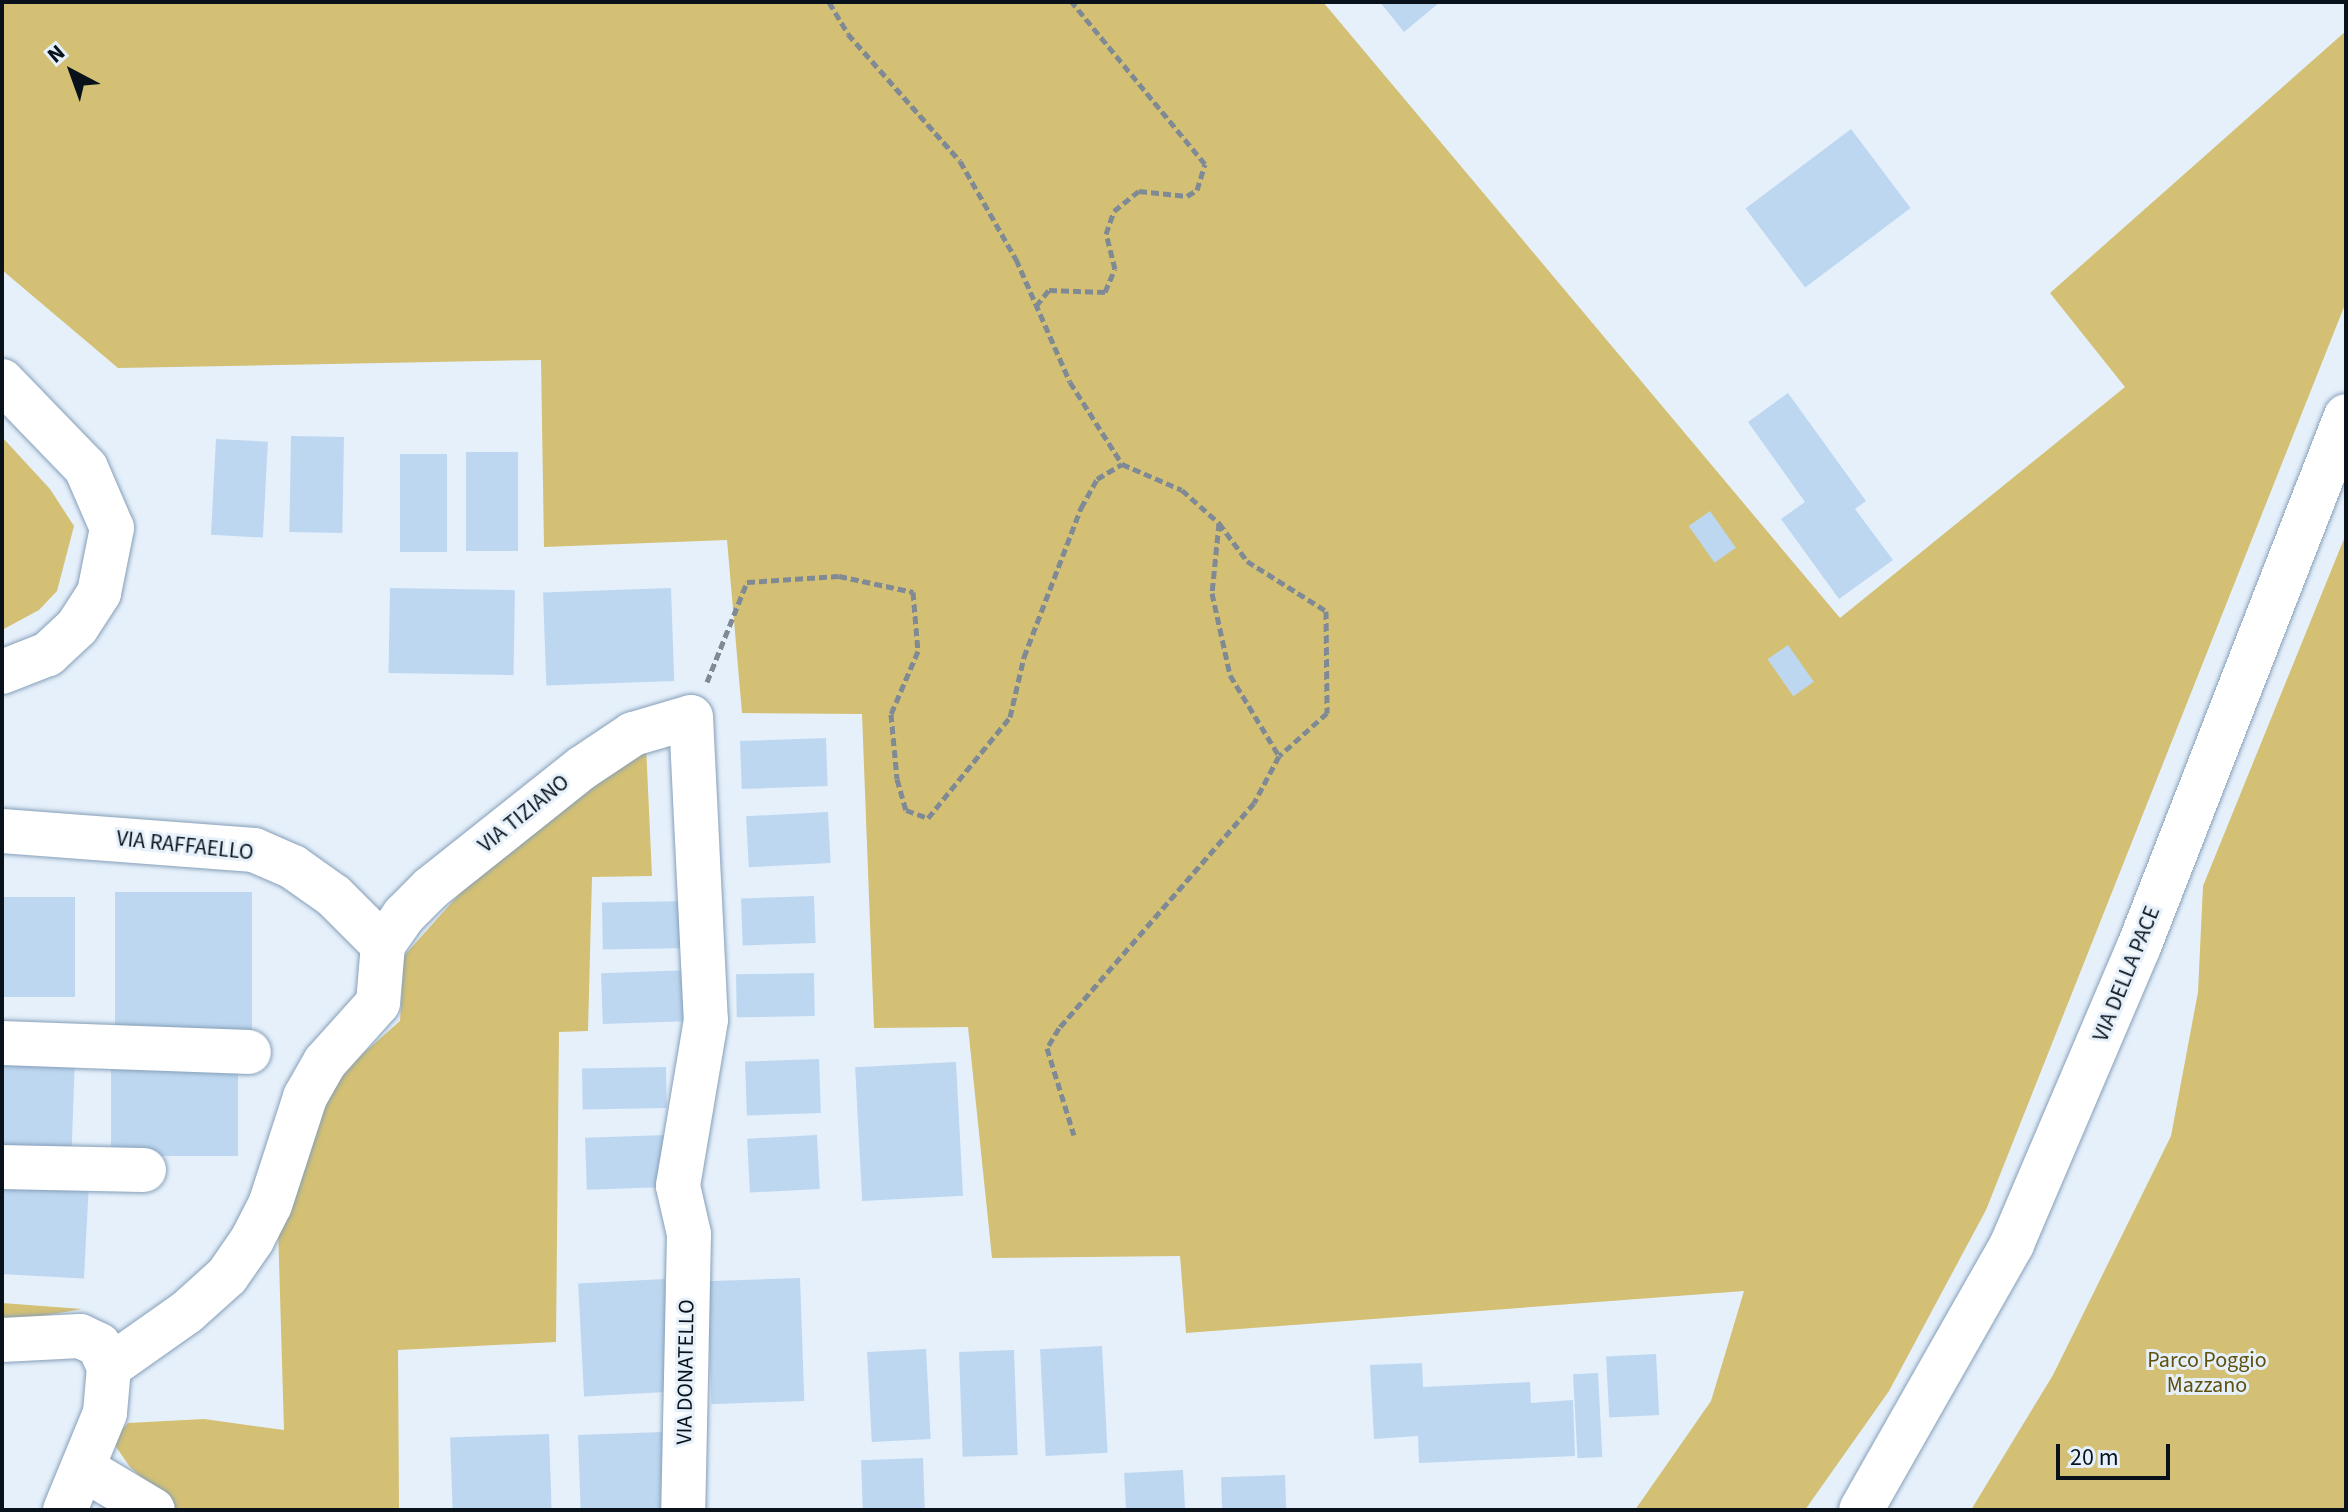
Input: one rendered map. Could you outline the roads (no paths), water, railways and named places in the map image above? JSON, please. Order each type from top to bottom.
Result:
[{"type":"street","points":[[2,381],[86,468],[112,528],[99,593],[77,627],[48,654],[2,672]]},
{"type":"street","name":"VIA DELLA PACE","points":[[1861,1510],[2012,1244],[2138,949],[2346,416]]},
{"type":"street","name":"VIA TIZIANO","points":[[383,945],[431,888],[582,768],[633,734],[691,717],[706,1020],[699,1076],[681,1144],[678,1186],[689,1234]]},
{"type":"street","name":"VIA RAFFAELLO","points":[[2,831],[254,850],[293,867],[334,896],[383,945]]},
{"type":"street","points":[[109,1367],[187,1312],[227,1276],[252,1240],[270,1205],[305,1097],[325,1062],[378,1003],[383,945]]},
{"type":"street","points":[[2,1043],[249,1052]]},
{"type":"street","points":[[2,1167],[144,1170]]},
{"type":"street","name":"VIA DONATELLO","points":[[683,1510],[689,1234]]},
{"type":"street","points":[[2,1340],[80,1336],[99,1345],[109,1367],[111,1388],[84,1469],[65,1510]]},
{"type":"street","points":[[84,1469],[153,1510]]},
{"type":"park label","name":"Parco Poggio Mazzano","points":[[2207,1372]]}]
